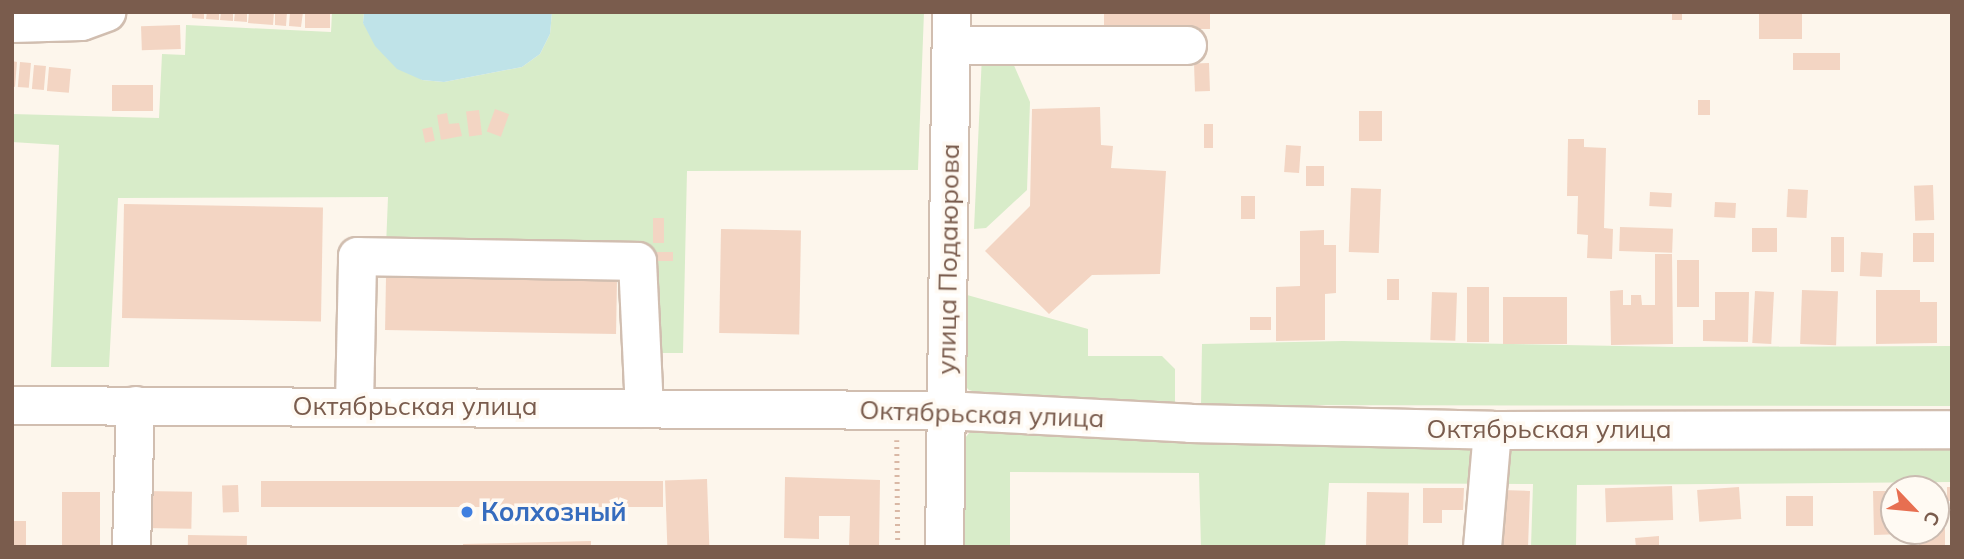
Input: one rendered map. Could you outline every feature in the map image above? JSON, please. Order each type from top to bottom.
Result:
[{"type":"street","points":[[12,23],[81,21],[106,12]]},
{"type":"street","points":[[951,28],[1187,46]]},
{"type":"street","name":"улица Подаюрова","points":[[944,547],[951,28]]},
{"type":"street","points":[[354,405],[357,256],[637,261],[644,408]]},
{"type":"street","name":"Октябрьская улица","points":[[12,405],[945,410],[1190,423],[1492,430],[1952,429]]},
{"type":"street","points":[[131,547],[135,405]]},
{"type":"street","points":[[1482,547],[1492,430]]},
{"type":"green space","points":[[332,12],[364,12],[363,23],[422,80],[444,82],[522,67],[540,54],[550,34],[552,12],[924,12],[918,170],[687,171],[683,353],[626,353],[625,272],[499,278],[385,272],[388,197],[118,198],[109,367],[51,367],[59,145],[12,142],[12,114],[159,118],[162,54],[185,55],[186,25],[331,32]]},
{"type":"green space","points":[[1009,54],[1030,102],[1027,190],[986,228],[974,229],[982,55]]},
{"type":"green space","points":[[960,293],[1088,329],[1088,356],[1162,356],[1175,369],[1175,403],[982,394],[969,390],[963,384]]},
{"type":"green space","points":[[1343,341],[1674,347],[1952,346],[1952,406],[1201,405],[1202,344]]},
{"type":"green space","points":[[974,427],[1952,440],[1952,482],[1950,475],[1880,475],[1880,483],[1577,485],[1576,547],[1531,547],[1533,484],[1329,483],[1325,547],[1201,547],[1199,473],[1010,472],[1010,547],[956,547],[961,443]]},
{"type":"water","points":[[364,12],[552,12],[550,34],[540,54],[522,67],[444,82],[422,80],[397,69],[375,46],[363,23]]},
{"type":"building","points":[[192,12],[204,12],[204,19],[192,18]]},
{"type":"building","points":[[207,12],[219,12],[219,20],[206,19]]},
{"type":"building","points":[[221,12],[233,12],[233,21],[220,20]]},
{"type":"building","points":[[235,12],[247,12],[247,22],[234,21]]},
{"type":"building","points":[[249,12],[274,12],[273,25],[248,23]]},
{"type":"building","points":[[275,12],[287,12],[286,26],[275,25]]},
{"type":"building","points":[[290,12],[303,12],[301,27],[289,26]]},
{"type":"building","points":[[305,12],[330,12],[330,28],[305,28]]},
{"type":"building","points":[[1104,12],[1210,12],[1210,29],[1104,29]]},
{"type":"building","points":[[1672,12],[1682,12],[1682,20],[1672,20]]},
{"type":"building","points":[[1759,12],[1802,12],[1802,39],[1759,39]]},
{"type":"building","points":[[180,25],[181,49],[142,50],[141,26]]},
{"type":"building","points":[[1793,53],[1840,53],[1840,70],[1793,70]]},
{"type":"building","points":[[12,61],[17,62],[15,87],[12,86]]},
{"type":"building","points":[[20,62],[31,63],[29,88],[18,87]]},
{"type":"building","points":[[1209,63],[1210,91],[1195,92],[1194,64]]},
{"type":"building","points":[[34,65],[46,66],[44,90],[32,89]]},
{"type":"building","points":[[49,67],[71,69],[69,93],[47,91]]},
{"type":"building","points":[[112,85],[153,85],[153,111],[112,111]]},
{"type":"building","points":[[1698,100],[1710,100],[1710,115],[1698,115]]},
{"type":"building","points":[[1100,107],[1101,145],[1113,146],[1111,168],[1166,171],[1160,274],[1092,275],[1049,314],[985,251],[1030,206],[1032,109]]},
{"type":"building","points":[[495,109],[509,114],[501,137],[487,132]]},
{"type":"building","points":[[479,110],[482,135],[469,136],[466,112]]},
{"type":"building","points":[[1359,111],[1382,111],[1382,141],[1359,141]]},
{"type":"building","points":[[447,113],[449,124],[459,123],[462,136],[441,140],[437,115]]},
{"type":"building","points":[[1204,124],[1213,124],[1213,148],[1204,148]]},
{"type":"building","points":[[432,127],[435,141],[425,143],[422,129]]},
{"type":"building","points":[[1568,139],[1584,139],[1584,147],[1606,148],[1604,228],[1613,229],[1612,259],[1587,258],[1588,235],[1577,234],[1578,196],[1567,196]]},
{"type":"building","points":[[1286,145],[1301,146],[1299,173],[1284,172]]},
{"type":"building","points":[[1306,166],[1324,166],[1324,186],[1306,186]]},
{"type":"building","points":[[1933,185],[1934,220],[1915,221],[1914,186]]},
{"type":"building","points":[[1351,188],[1381,189],[1379,253],[1349,252]]},
{"type":"building","points":[[1788,189],[1808,190],[1807,218],[1787,217]]},
{"type":"building","points":[[1650,192],[1672,193],[1671,207],[1649,206]]},
{"type":"building","points":[[1241,196],[1255,196],[1255,219],[1241,219]]},
{"type":"building","points":[[1715,202],[1736,203],[1735,218],[1714,217]]},
{"type":"building","points":[[124,204],[323,207],[321,321],[122,318]]},
{"type":"building","points":[[653,218],[664,218],[664,243],[653,243]]},
{"type":"building","points":[[1620,227],[1673,229],[1672,253],[1619,251]]},
{"type":"building","points":[[1752,228],[1777,228],[1777,252],[1752,252]]},
{"type":"building","points":[[721,229],[801,230],[799,334],[719,333]]},
{"type":"building","points":[[1324,230],[1324,245],[1336,245],[1336,293],[1325,294],[1325,340],[1276,341],[1276,287],[1300,286],[1300,231]]},
{"type":"building","points":[[1913,233],[1934,233],[1934,262],[1913,262]]},
{"type":"building","points":[[1831,237],[1844,237],[1844,272],[1831,272]]},
{"type":"building","points":[[654,252],[673,252],[673,261],[654,261]]},
{"type":"building","points":[[1861,252],[1883,253],[1882,277],[1860,276]]},
{"type":"building","points":[[1655,254],[1672,254],[1673,344],[1611,345],[1610,291],[1623,290],[1623,305],[1631,305],[1631,295],[1641,295],[1642,305],[1655,305]]},
{"type":"building","points":[[1677,260],[1699,260],[1699,307],[1677,307]]},
{"type":"building","points":[[386,277],[617,281],[616,334],[385,330]]},
{"type":"building","points":[[1387,279],[1399,279],[1399,300],[1387,300]]},
{"type":"building","points":[[1467,287],[1489,287],[1489,342],[1467,342]]},
{"type":"building","points":[[1802,290],[1838,291],[1836,345],[1800,344]]},
{"type":"building","points":[[1876,290],[1920,290],[1920,302],[1937,302],[1937,343],[1876,344]]},
{"type":"building","points":[[1755,291],[1774,292],[1771,344],[1752,343]]},
{"type":"building","points":[[1432,292],[1457,293],[1455,341],[1430,340]]},
{"type":"building","points":[[1715,292],[1749,292],[1748,342],[1703,341],[1703,320],[1715,320]]},
{"type":"building","points":[[1503,297],[1567,297],[1567,344],[1503,344]]},
{"type":"building","points":[[1250,317],[1271,317],[1271,330],[1250,330]]},
{"type":"building","points":[[785,477],[880,480],[879,547],[849,547],[850,516],[819,516],[819,539],[784,538]]},
{"type":"building","points":[[707,479],[709,547],[667,547],[665,480]]},
{"type":"building","points":[[261,481],[663,481],[663,507],[261,507]]},
{"type":"building","points":[[238,485],[239,512],[223,513],[222,486]]},
{"type":"building","points":[[1672,486],[1673,520],[1606,522],[1605,488]]},
{"type":"building","points":[[1739,487],[1741,519],[1699,522],[1697,490]]},
{"type":"building","points":[[1423,488],[1464,488],[1463,510],[1442,510],[1442,523],[1423,523]]},
{"type":"building","points":[[1502,490],[1530,491],[1528,547],[1500,547]]},
{"type":"building","points":[[144,491],[192,492],[191,529],[143,528]]},
{"type":"building","points":[[1873,491],[1880,491],[1880,535],[1874,535]]},
{"type":"building","points":[[62,492],[100,492],[100,547],[62,547]]},
{"type":"building","points":[[1367,492],[1409,493],[1408,547],[1366,547]]},
{"type":"building","points":[[1786,496],[1813,496],[1813,526],[1786,526]]},
{"type":"building","points":[[12,521],[26,521],[26,547],[12,547]]},
{"type":"building","points":[[188,535],[247,536],[247,547],[188,547]]},
{"type":"building","points":[[1659,536],[1659,547],[1636,547],[1635,538]]},
{"type":"building","points":[[591,541],[591,547],[463,547],[463,544]]},
{"type":"building","points":[[1919,545],[1945,545],[1945,547]]},
{"type":"place","name":"Колхозный","points":[[467,512]]}]
